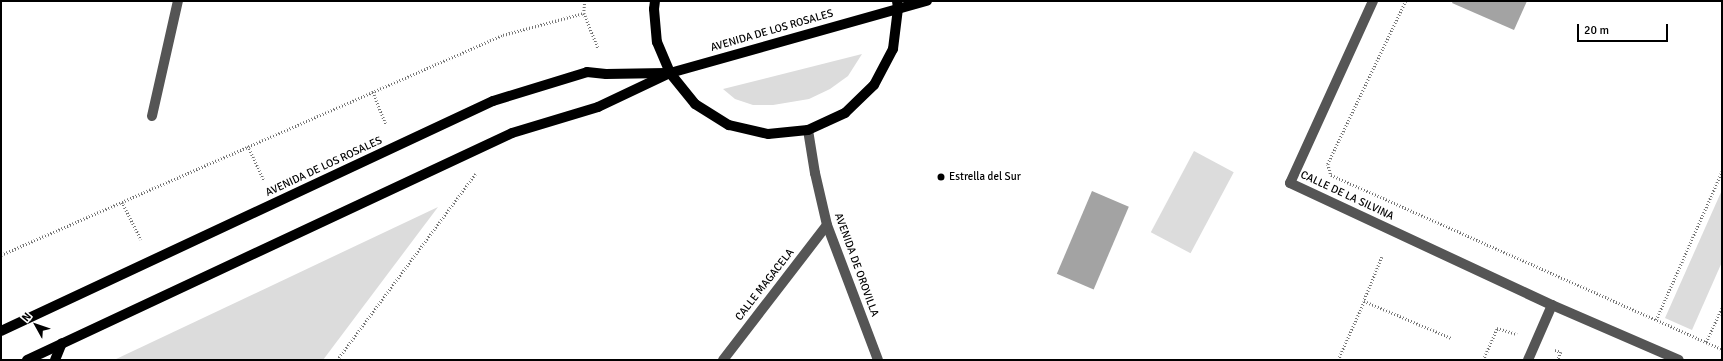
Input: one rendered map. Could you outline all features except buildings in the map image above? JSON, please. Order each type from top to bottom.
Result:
[{"type":"main road","points":[[655,1],[654,9],[657,42],[670,73],[695,104],[729,125],[768,134],[808,130],[845,113],[874,85],[893,49],[898,5]]},
{"type":"main road","name":"AVENIDA DE LOS ROSALES","points":[[27,360],[512,133],[598,107],[670,73],[898,5],[927,1]]},
{"type":"main road","name":"AVENIDA DE LOS ROSALES","points":[[1,331],[493,101],[587,72],[606,74],[670,73]]},
{"type":"main road","points":[[54,360],[62,343]]},
{"type":"street","points":[[152,116],[178,1]]},
{"type":"street","name":"CALLE DE LA SILVINA","points":[[1373,1],[1290,183],[1552,305],[1679,360]]},
{"type":"street","name":"AVENIDA DE OROVILLA","points":[[808,130],[814,173],[827,225],[878,360]]},
{"type":"street","name":"CALLE MAGACELA","points":[[723,360],[827,225]]},
{"type":"street","points":[[1528,360],[1552,305]]},
{"type":"path","points":[[585,1],[584,14],[598,48]]},
{"type":"path","points":[[1406,1],[1328,164],[1331,175],[1722,349]]},
{"type":"path","points":[[1,255],[503,35],[584,14]]},
{"type":"path","points":[[373,92],[386,124]]},
{"type":"path","points":[[248,146],[264,181]]},
{"type":"path","points":[[1656,320],[1722,171]]},
{"type":"path","points":[[337,360],[476,174]]},
{"type":"path","points":[[122,202],[141,239]]},
{"type":"path","points":[[1338,360],[1382,257]]},
{"type":"path","points":[[1364,301],[1451,338]]},
{"type":"path","points":[[1706,342],[1722,308]]},
{"type":"shaded area","points":[[1453,1],[1527,1],[1514,30],[1452,3]]},
{"type":"shaded area","points":[[862,54],[848,76],[830,89],[809,99],[773,105],[753,105],[735,99],[723,89]]},
{"type":"shaded area","points":[[1194,151],[1234,172],[1191,253],[1151,232]]},
{"type":"shaded area","points":[[1722,190],[1722,262],[1692,330],[1665,318]]},
{"type":"shaded area","points":[[1092,191],[1129,207],[1094,289],[1057,274]]},
{"type":"shaded area","points":[[438,207],[323,360],[114,360]]},
{"type":"place","name":"Estrella del Sur","points":[[941,177]]}]
